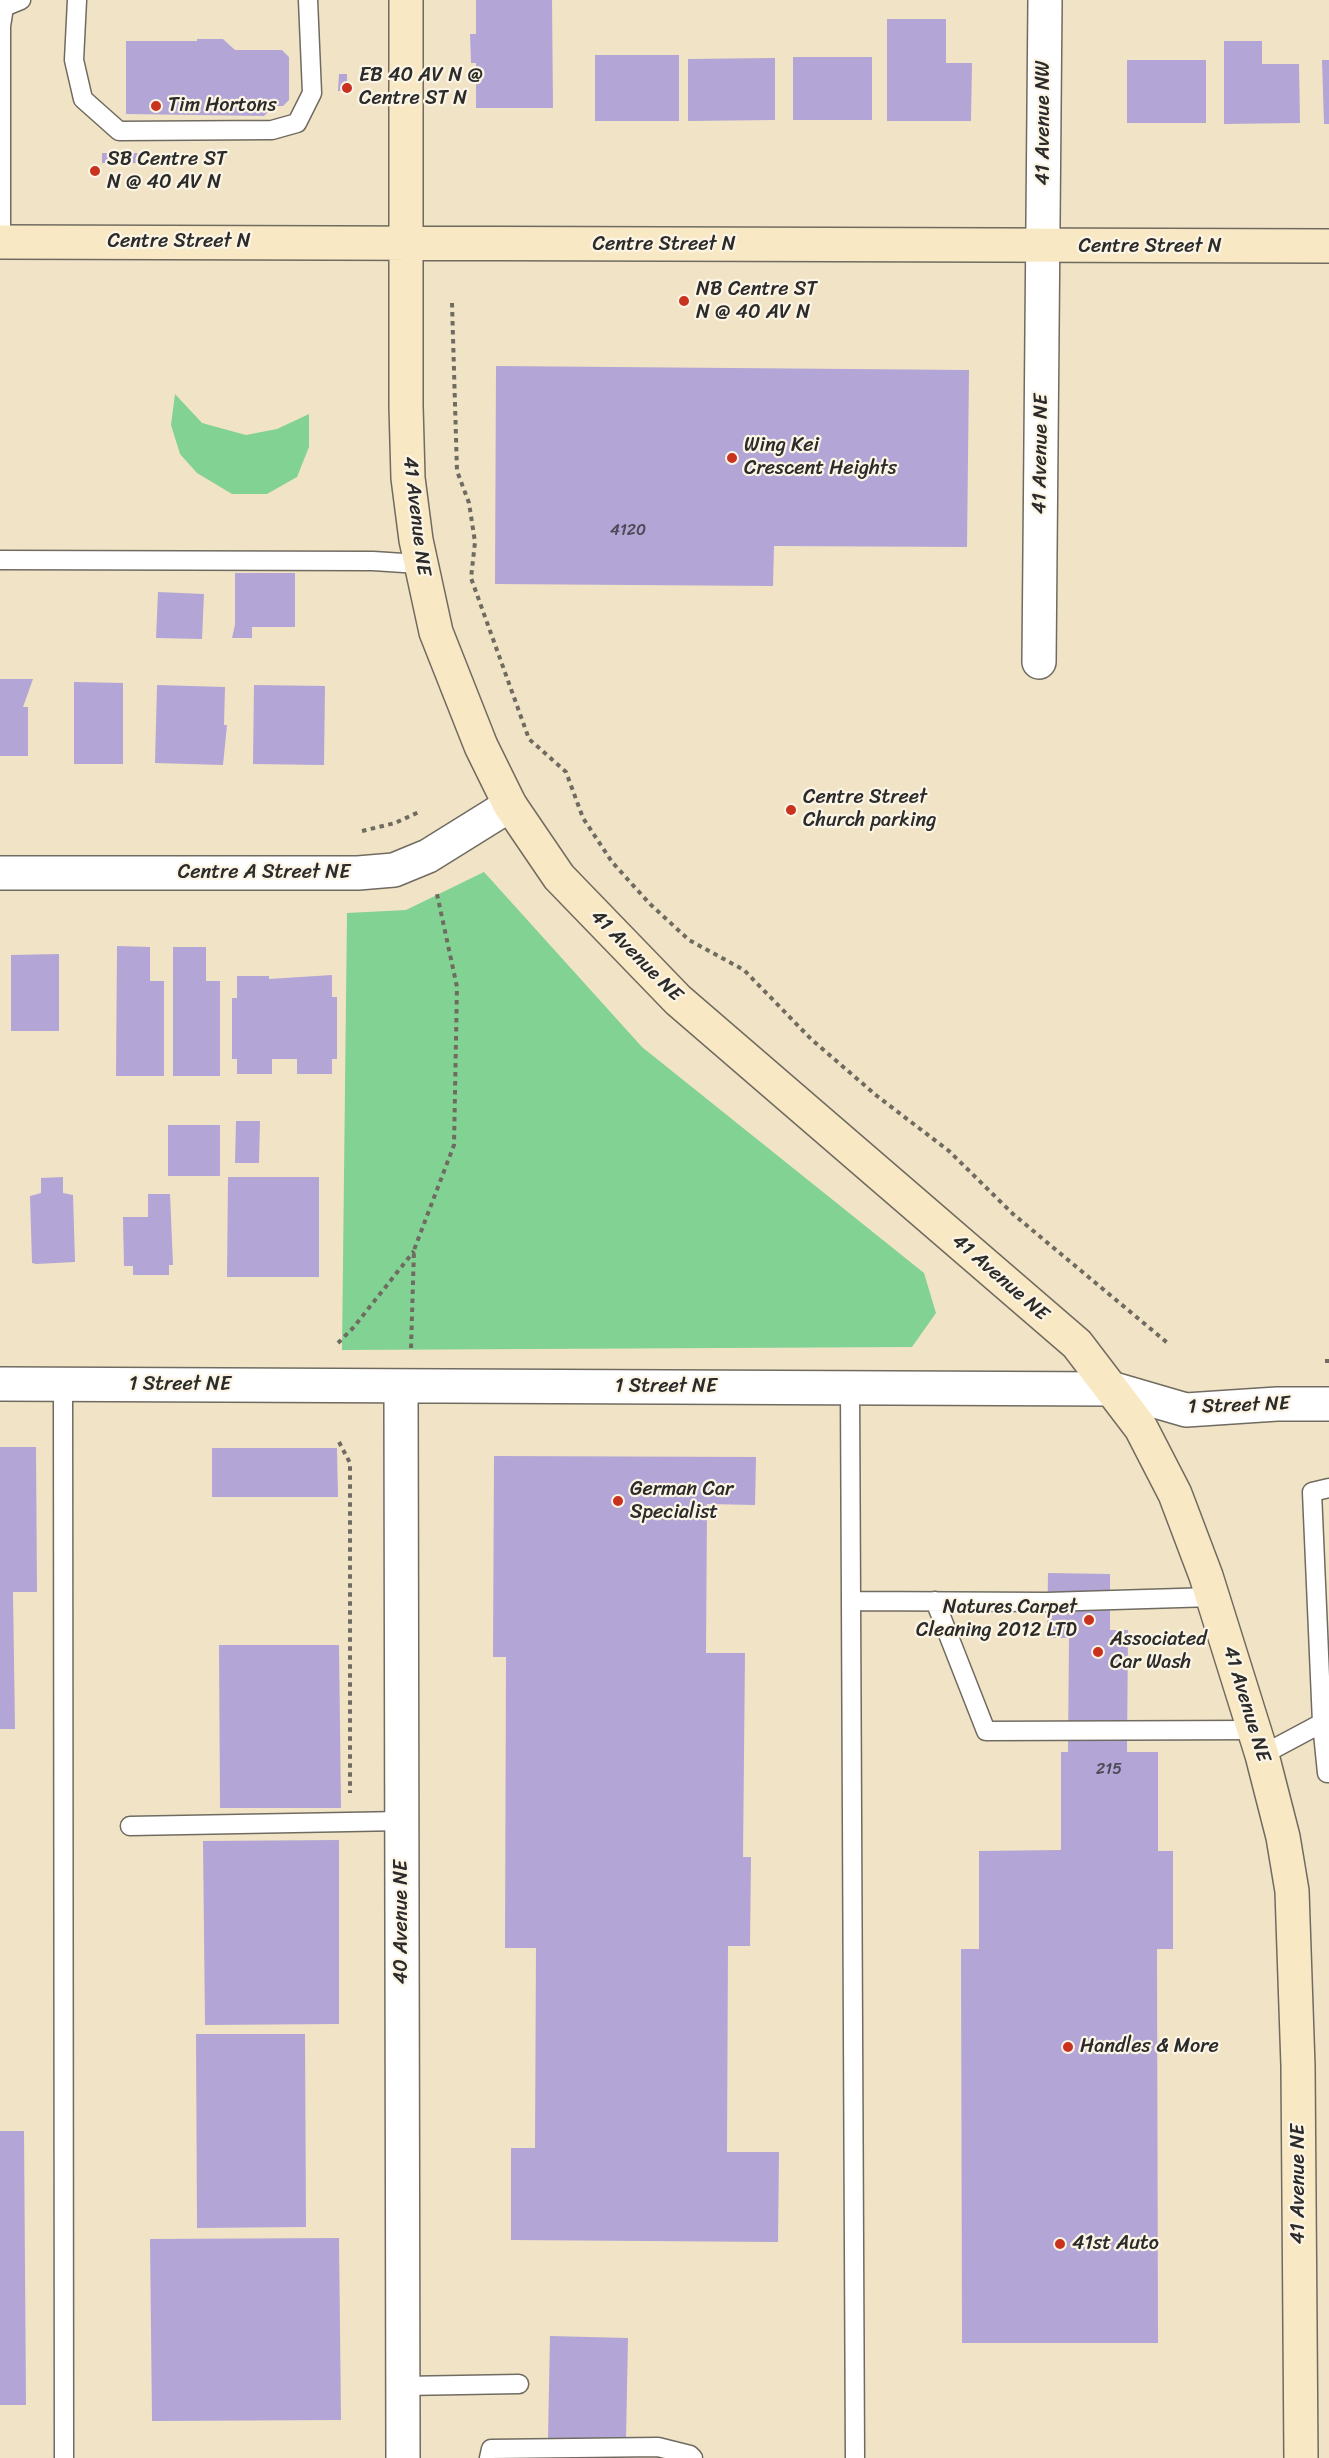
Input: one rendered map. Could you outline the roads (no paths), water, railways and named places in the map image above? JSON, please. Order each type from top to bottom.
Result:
[{"type":"street","name":"41 Avenue NE","points":[[406,0],[408,478],[419,564],[443,651],[481,746],[510,805],[559,877],[678,1000],[1077,1344],[1114,1389],[1141,1428],[1175,1494],[1213,1597],[1258,1742],[1283,1837],[1292,1891],[1298,2066],[1301,2458]]},
{"type":"street","name":"41 Avenue NW","points":[[1044,247],[1045,0]]},
{"type":"street","name":"Centre Street N","points":[[1,242],[406,242],[1044,247],[1329,246]]},
{"type":"street","name":"41 Avenue NE","points":[[1039,662],[1044,247]]},
{"type":"street","name":"Centre A Street NE","points":[[0,873],[358,873],[394,870],[428,856],[510,805]]},
{"type":"street","name":"1 Street NE","points":[[0,1384],[1114,1389],[1186,1410],[1277,1404],[1329,1404]]},
{"type":"street","name":"40 Avenue NE","points":[[402,1386],[403,2458]]},
{"type":"lane","points":[[1,242],[1,26],[4,7],[21,0]]},
{"type":"lane","points":[[77,0],[74,60],[83,99],[119,130],[272,130],[297,123],[312,93],[308,0]]},
{"type":"lane","points":[[0,560],[373,561],[419,564]]},
{"type":"lane","points":[[63,1384],[64,2458]]},
{"type":"lane","points":[[850,1388],[855,2458]]},
{"type":"lane","points":[[1329,1488],[1312,1492],[1322,1723],[1327,1773],[1329,1773]]},
{"type":"lane","points":[[851,1601],[1047,1602],[1213,1597]]},
{"type":"lane","points":[[935,1601],[986,1731],[1258,1742],[1322,1723]]},
{"type":"lane","points":[[130,1826],[402,1821]]},
{"type":"lane","points":[[403,2386],[519,2384]]},
{"type":"lane","points":[[489,2458],[491,2449],[658,2447],[690,2455],[693,2458]]},
{"type":"place","name":"EB 40 AV N @ Centre ST N","points":[[347,88]]},
{"type":"place","name":"Tim Hortons","points":[[156,106]]},
{"type":"place","name":"SB Centre ST N @ 40 AV N","points":[[95,171]]},
{"type":"place","name":"NB Centre ST N @ 40 AV N","points":[[684,301]]},
{"type":"place","name":"Wing Kei Crescent Heights","points":[[732,458]]},
{"type":"place","name":"Centre Street Church parking","points":[[791,810]]},
{"type":"place","name":"German Car Specialist","points":[[618,1501]]},
{"type":"place","name":"Natures Carpet Cleaning 2012 LTD","points":[[1089,1620]]},
{"type":"place","name":"Associated Car Wash","points":[[1098,1652]]},
{"type":"place","name":"Handles & More","points":[[1068,2047]]},
{"type":"place","name":"41st Auto","points":[[1060,2244]]}]
